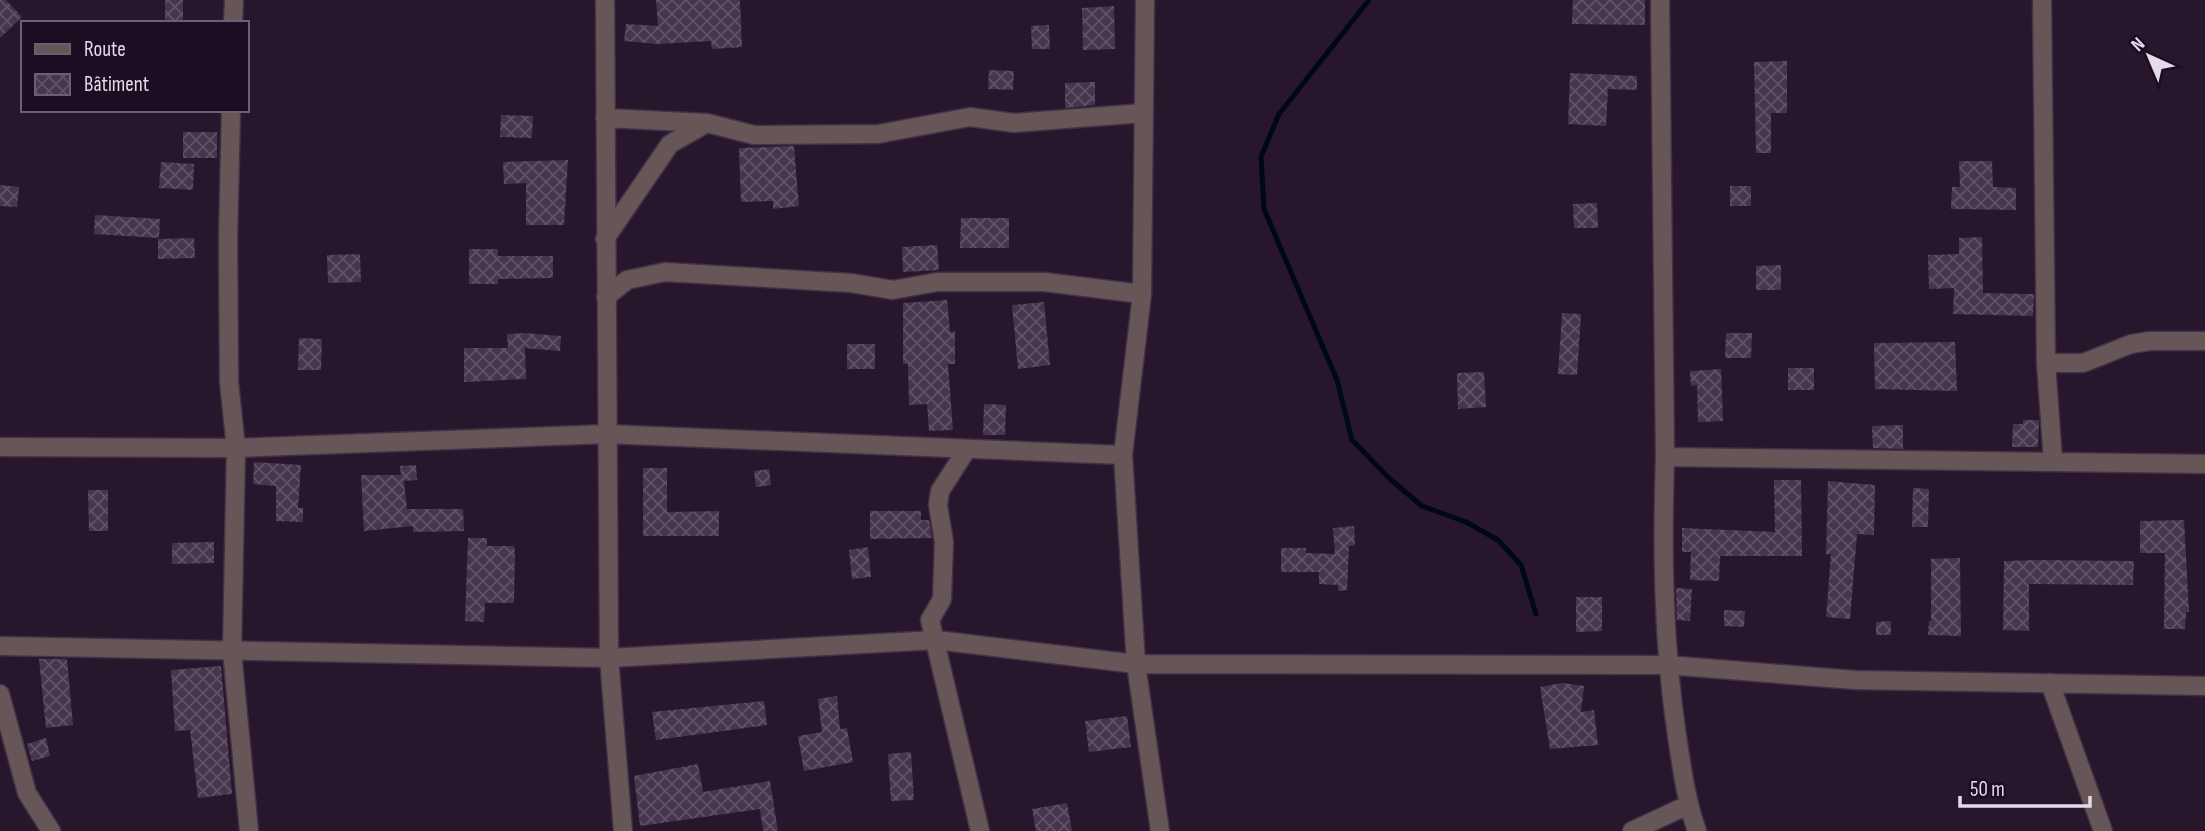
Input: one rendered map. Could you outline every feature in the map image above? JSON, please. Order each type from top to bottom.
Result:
[{"type":"street","points":[[233,21],[234,0]]},
{"type":"street","points":[[605,0],[609,658],[623,831]]},
{"type":"street","points":[[1146,0],[1142,294],[1123,455],[1136,664],[1160,831]]},
{"type":"street","points":[[1660,0],[1665,457],[1663,594],[1667,666],[1688,804],[1696,831]]},
{"type":"street","points":[[2042,0],[2046,362],[2053,461]]},
{"type":"street","points":[[231,112],[229,343],[236,448],[232,652],[249,831]]},
{"type":"street","points":[[605,118],[707,123],[754,135],[878,134],[970,117],[1014,123],[1144,113]]},
{"type":"street","points":[[605,240],[670,144],[707,123]]},
{"type":"street","points":[[606,297],[627,280],[665,272],[852,283],[893,290],[937,282],[1044,282],[1142,294]]},
{"type":"street","points":[[2046,362],[2083,363],[2131,344],[2150,341],[2205,341]]},
{"type":"street","points":[[0,447],[236,448],[606,434],[1123,455]]},
{"type":"street","points":[[967,449],[940,491],[938,505],[944,542],[942,599],[930,620],[980,831]]},
{"type":"street","points":[[1665,457],[2205,464]]},
{"type":"street","points":[[0,646],[609,658],[936,640],[1136,664],[1667,666],[1855,680],[2205,685]]},
{"type":"street","points":[[2050,683],[2103,831]]},
{"type":"street","points":[[0,694],[27,793],[51,831]]},
{"type":"street","points":[[1632,831],[1688,804]]},
{"type":"building","points":[[0,0],[6,0],[22,17],[0,38]]},
{"type":"building","points":[[165,0],[183,0],[183,21],[165,21]]},
{"type":"building","points":[[656,0],[740,0],[742,47],[712,49],[711,41],[657,44],[624,41],[626,24],[658,26]]},
{"type":"building","points":[[1573,0],[1645,0],[1645,25],[1572,24]]},
{"type":"building","points":[[1114,6],[1115,49],[1083,50],[1082,8]]},
{"type":"building","points":[[1049,25],[1050,49],[1032,49],[1031,26]]},
{"type":"building","points":[[1787,61],[1787,113],[1771,113],[1771,153],[1756,153],[1754,62]]},
{"type":"building","points":[[989,70],[1014,71],[1013,90],[988,89]]},
{"type":"building","points":[[1570,73],[1637,76],[1637,90],[1608,89],[1606,126],[1568,124]]},
{"type":"building","points":[[1095,82],[1095,105],[1065,108],[1065,83]]},
{"type":"building","points":[[501,115],[533,116],[532,138],[500,137]]},
{"type":"building","points":[[183,132],[217,132],[217,158],[183,158]]},
{"type":"building","points":[[794,146],[799,206],[773,209],[773,201],[741,202],[739,148]]},
{"type":"building","points":[[568,160],[564,225],[526,225],[526,183],[504,184],[503,162]]},
{"type":"building","points":[[1959,161],[1992,161],[1993,187],[2016,188],[2016,210],[1951,209],[1952,187],[1960,187]]},
{"type":"building","points":[[161,162],[194,164],[193,190],[159,188]]},
{"type":"building","points":[[0,185],[19,187],[17,207],[0,206]]},
{"type":"building","points":[[1730,186],[1751,186],[1751,206],[1730,206]]},
{"type":"building","points":[[1597,203],[1598,228],[1574,228],[1573,204]]},
{"type":"building","points":[[95,215],[160,219],[159,238],[94,234]]},
{"type":"building","points":[[961,218],[1009,218],[1009,248],[960,248]]},
{"type":"building","points":[[1982,237],[1983,293],[2034,294],[2033,316],[1953,314],[1954,288],[1929,289],[1928,255],[1959,254],[1959,238]]},
{"type":"building","points":[[194,238],[195,258],[158,259],[158,239]]},
{"type":"building","points":[[937,245],[939,270],[903,272],[902,247]]},
{"type":"building","points":[[469,249],[498,249],[498,256],[553,256],[553,278],[498,279],[498,284],[469,284]]},
{"type":"building","points":[[360,254],[361,282],[328,283],[327,255]]},
{"type":"building","points":[[1781,265],[1781,290],[1756,290],[1756,266]]},
{"type":"building","points":[[947,300],[950,332],[955,331],[955,364],[948,364],[953,430],[929,431],[927,404],[909,405],[908,364],[903,364],[903,303]]},
{"type":"building","points":[[1044,302],[1050,365],[1018,369],[1012,305]]},
{"type":"building","points":[[1562,313],[1581,314],[1577,375],[1558,374]]},
{"type":"building","points":[[1726,333],[1752,333],[1751,358],[1725,358]]},
{"type":"building","points":[[507,334],[561,336],[560,351],[525,348],[526,379],[464,382],[464,348],[508,348]]},
{"type":"building","points":[[299,338],[322,339],[321,370],[298,370]]},
{"type":"building","points":[[1955,342],[1957,391],[1875,389],[1874,343]]},
{"type":"building","points":[[847,344],[875,344],[875,369],[847,369]]},
{"type":"building","points":[[1788,368],[1814,368],[1814,390],[1788,390]]},
{"type":"building","points":[[1721,369],[1723,421],[1698,422],[1697,385],[1691,386],[1690,371]]},
{"type":"building","points":[[1484,372],[1486,407],[1458,409],[1457,373]]},
{"type":"building","points":[[984,404],[1006,405],[1005,435],[983,435]]},
{"type":"building","points":[[2023,420],[2039,420],[2038,447],[2012,447],[2013,424],[2023,424]]},
{"type":"building","points":[[1903,425],[1903,449],[1873,448],[1872,426]]},
{"type":"building","points":[[254,462],[301,465],[298,508],[303,508],[303,522],[276,521],[276,486],[253,484]]},
{"type":"building","points":[[416,465],[417,480],[404,481],[407,509],[463,509],[464,531],[413,532],[413,526],[364,531],[361,475],[401,475],[400,466]]},
{"type":"building","points":[[643,468],[667,468],[667,512],[719,511],[719,536],[643,536]]},
{"type":"building","points":[[769,469],[771,485],[756,487],[754,471]]},
{"type":"building","points":[[1774,480],[1801,480],[1802,556],[1720,556],[1719,581],[1690,580],[1691,552],[1682,552],[1682,528],[1775,532]]},
{"type":"building","points":[[1828,481],[1875,485],[1874,535],[1857,534],[1850,619],[1826,617],[1831,554],[1826,554]]},
{"type":"building","points":[[1913,488],[1929,489],[1928,527],[1912,527]]},
{"type":"building","points":[[88,490],[108,490],[108,531],[89,531]]},
{"type":"building","points":[[870,511],[921,511],[921,520],[929,520],[932,538],[870,539]]},
{"type":"building","points":[[2184,520],[2189,612],[2186,612],[2185,629],[2164,629],[2165,553],[2140,553],[2140,521]]},
{"type":"building","points":[[1354,526],[1355,545],[1349,546],[1347,590],[1338,591],[1338,585],[1319,584],[1319,572],[1281,572],[1281,548],[1306,548],[1306,553],[1335,554],[1333,528]]},
{"type":"building","points":[[468,538],[487,538],[487,546],[514,546],[515,551],[514,603],[485,603],[484,622],[465,621]]},
{"type":"building","points":[[214,542],[214,563],[172,564],[172,543]]},
{"type":"building","points":[[868,547],[871,577],[852,579],[849,550]]},
{"type":"building","points":[[1960,558],[1961,636],[1928,635],[1931,621],[1931,559]]},
{"type":"building","points":[[2004,561],[2134,561],[2133,585],[2029,584],[2029,631],[2003,630]]},
{"type":"building","points":[[1676,588],[1692,589],[1690,621],[1677,620]]},
{"type":"building","points":[[1576,597],[1602,597],[1602,631],[1576,632]]},
{"type":"building","points":[[1724,610],[1745,611],[1744,627],[1724,626]]},
{"type":"building","points":[[1891,621],[1891,635],[1876,635],[1876,622]]},
{"type":"building","points":[[39,659],[67,659],[73,725],[46,728]]},
{"type":"building","points":[[221,666],[232,794],[198,798],[190,730],[175,731],[171,670]]},
{"type":"building","points":[[1562,683],[1584,686],[1581,712],[1594,710],[1598,745],[1550,749],[1540,687]]},
{"type":"building","points":[[837,696],[840,729],[847,728],[853,762],[804,771],[798,736],[822,732],[818,699]]},
{"type":"building","points":[[764,701],[767,725],[656,740],[652,712]]},
{"type":"building","points":[[1127,716],[1131,747],[1089,752],[1085,721]]},
{"type":"building","points":[[46,738],[50,756],[32,761],[27,744]]},
{"type":"building","points":[[911,752],[914,800],[891,801],[888,754]]},
{"type":"building","points":[[698,764],[703,792],[770,781],[778,831],[763,831],[760,809],[640,826],[634,776]]},
{"type":"building","points":[[1067,803],[1072,831],[1036,831],[1032,809]]},
{"type":"waterway","points":[[1369,0],[1279,114],[1261,157],[1264,209],[1337,380],[1352,440],[1390,479],[1422,506],[1466,522],[1498,540],[1521,565],[1536,614]]}]
